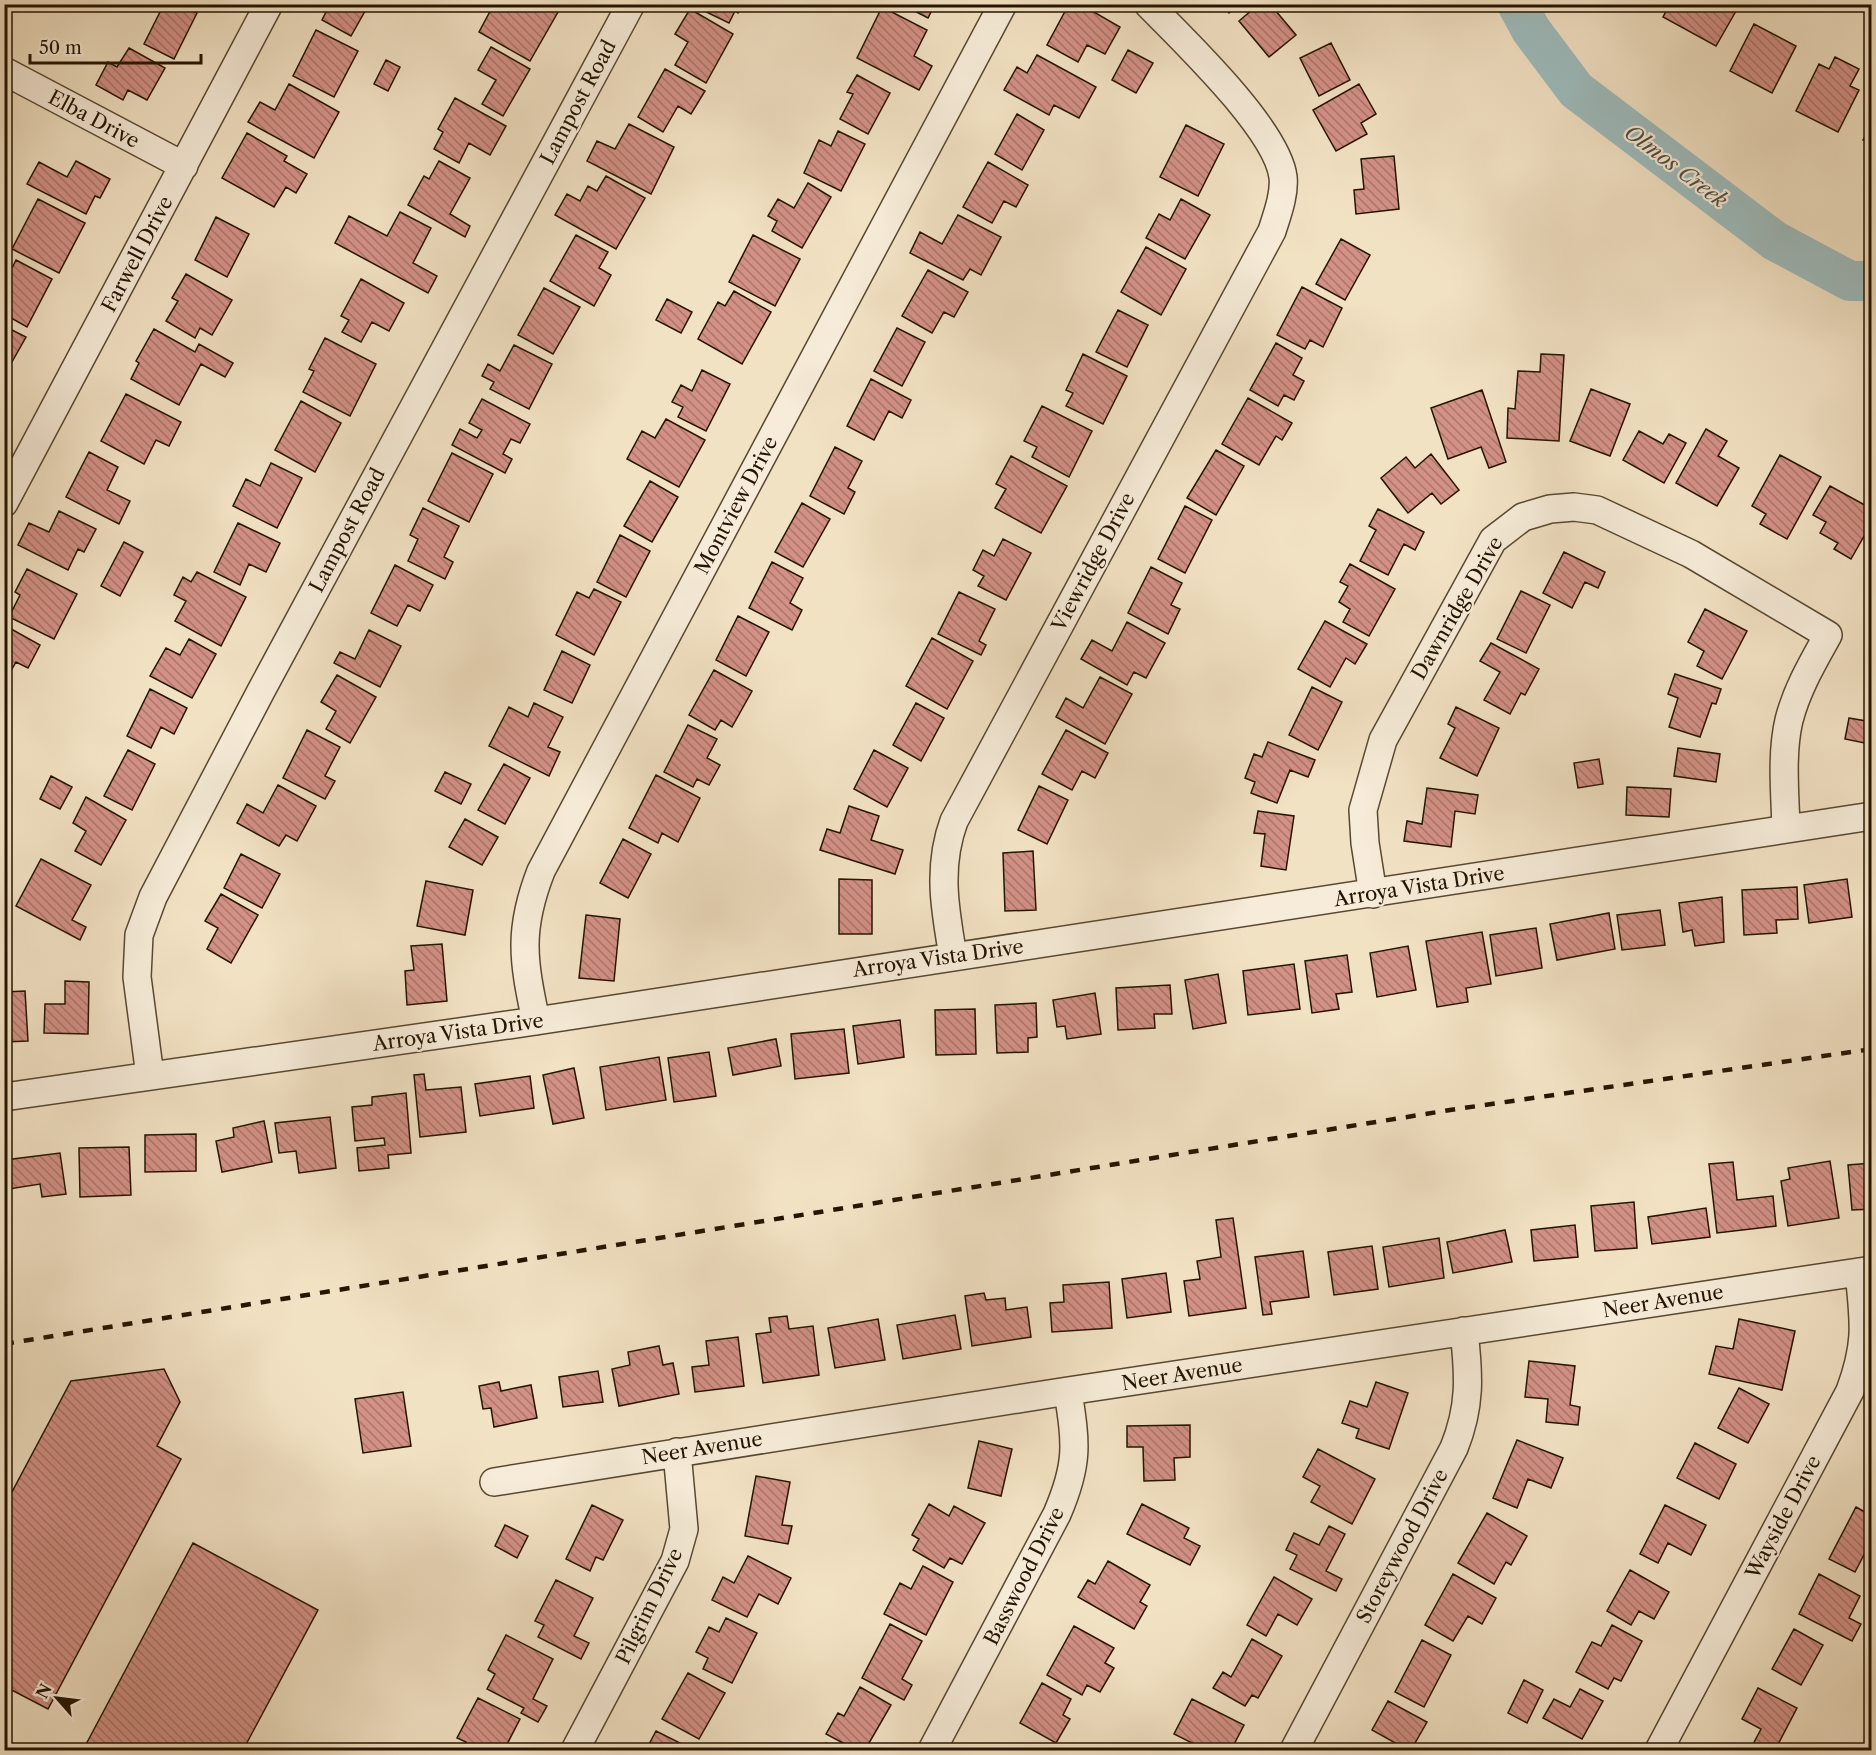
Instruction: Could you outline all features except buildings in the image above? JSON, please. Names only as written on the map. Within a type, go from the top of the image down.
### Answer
[{"type":"street","name":"Farwell Drive","points":[[4,503],[269,4]]},
{"type":"street","name":"Lampost Road","points":[[150,1076],[137,977],[139,935],[153,897],[261,691],[631,4]]},
{"type":"street","name":"Montview Drive","points":[[536,1021],[525,967],[524,934],[529,902],[541,871],[1003,4]]},
{"type":"street","name":"Viewridge Drive","points":[[954,956],[945,911],[942,865],[954,821],[1272,231],[1280,206],[1283,178],[1275,150],[1258,124],[1148,4]]},
{"type":"street","name":"Elba Drive","points":[[4,72],[184,166]]},
{"type":"street","name":"Dawnridge Drive","points":[[1373,894],[1365,843],[1363,810],[1383,740],[1493,540],[1524,517],[1562,508],[1597,510],[1691,554],[1828,635],[1800,687],[1789,722],[1785,758],[1786,828]]},
{"type":"street","name":"Arroya Vista Drive","points":[[4,1097],[536,1021],[1872,816]]},
{"type":"street","name":"Neer Avenue","points":[[494,1482],[1068,1391],[1865,1271]]},
{"type":"street","name":"Wayside Drive","points":[[1659,1750],[1850,1391],[1862,1360],[1865,1337],[1865,1271]]},
{"type":"street","name":"Storeywood Drive","points":[[1294,1750],[1458,1440],[1464,1423],[1469,1383],[1464,1331]]},
{"type":"street","name":"Basswood Drive","points":[[932,1750],[1057,1514],[1071,1482],[1076,1446],[1068,1391]]},
{"type":"street","name":"Pilgrim Drive","points":[[575,1750],[675,1560],[684,1529],[677,1452]]},
{"type":"waterway","name":"Olmos Creek","points":[[1517,4],[1531,30],[1576,90],[1775,241],[1850,281],[1872,281]]},
{"type":"railway","points":[[4,1344],[1450,1110],[1872,1049]]}]
